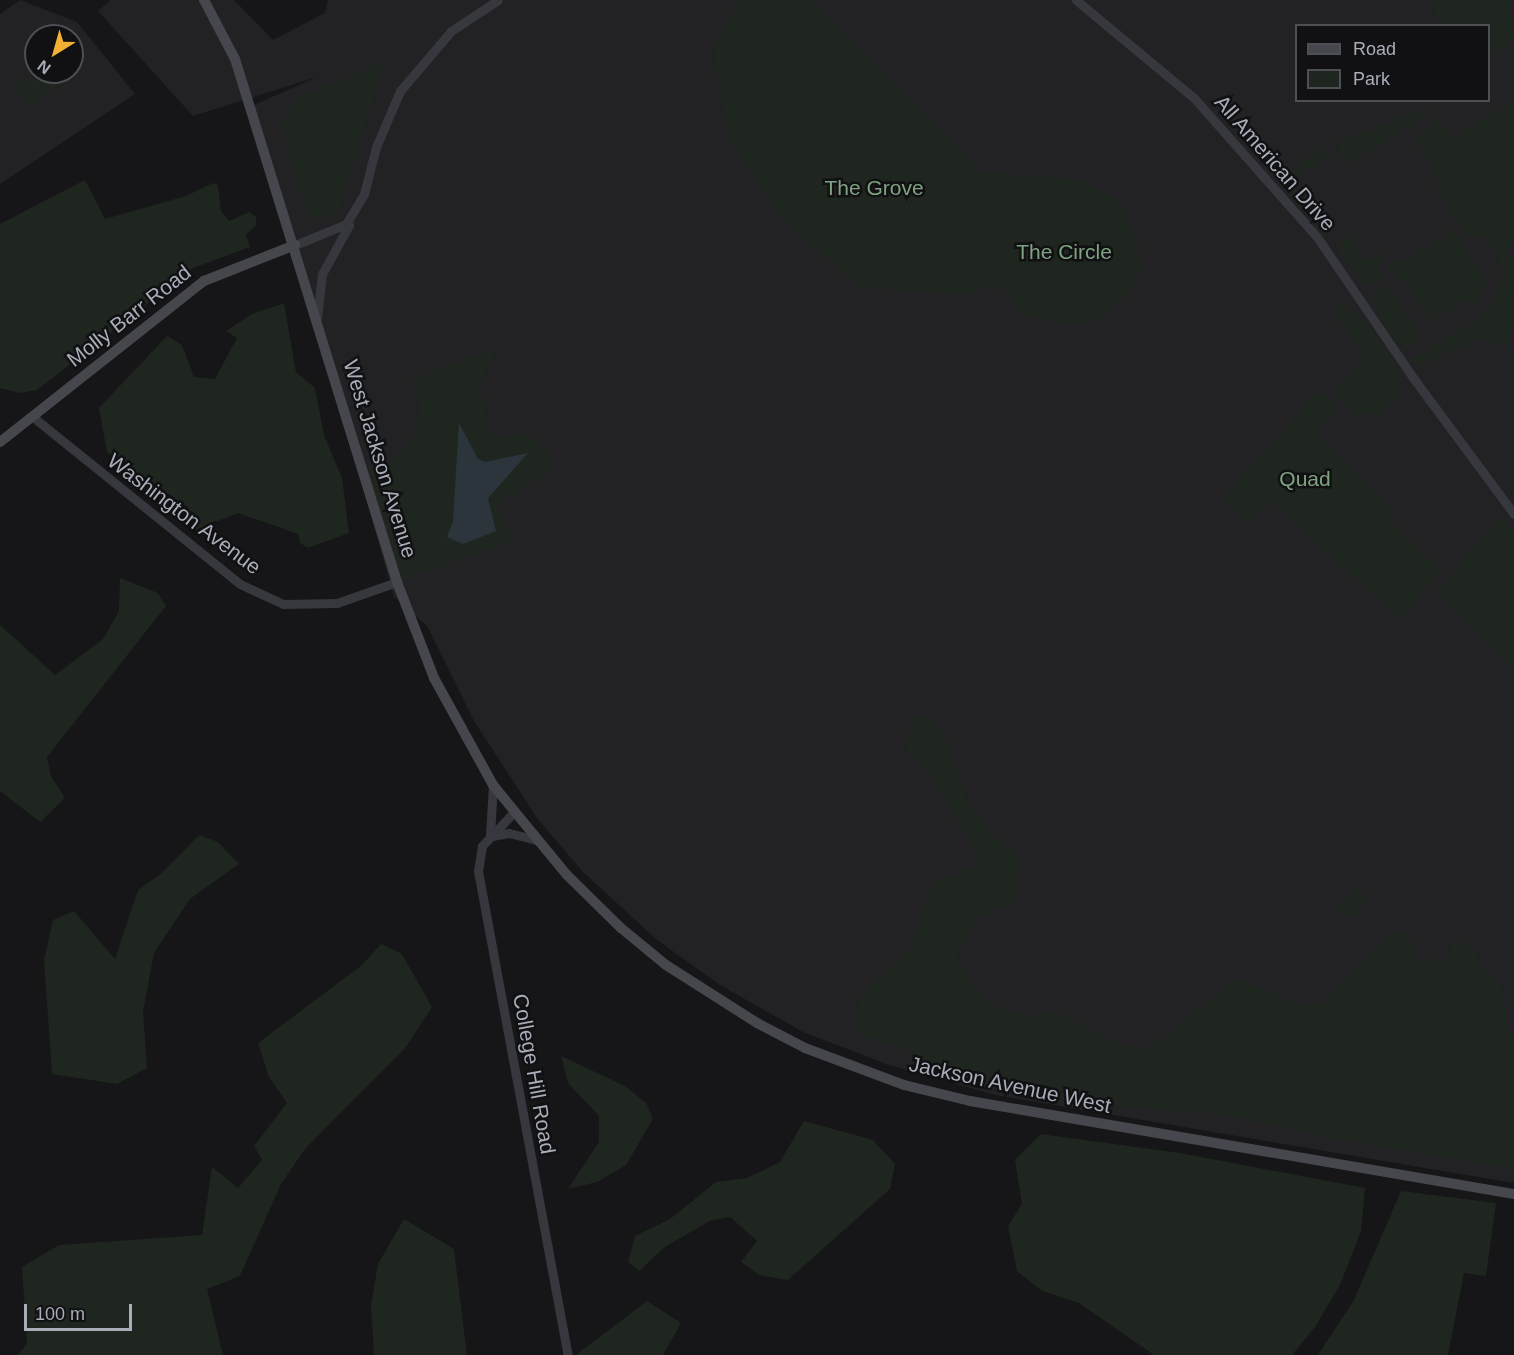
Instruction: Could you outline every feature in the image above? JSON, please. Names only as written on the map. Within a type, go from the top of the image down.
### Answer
[{"type":"main road","name":"West Jackson Avenue","points":[[204,0],[224,34],[248,99],[296,245],[397,582],[434,678],[493,785],[514,812]]},
{"type":"main road","name":"Molly Barr Road","points":[[0,442],[204,281],[296,245]]},
{"type":"main road","name":"Jackson Avenue West","points":[[514,812],[591,900],[666,965],[757,1023],[847,1065],[970,1101],[1514,1194]]},
{"type":"street","points":[[317,318],[322,274],[357,208],[388,115],[400,92],[430,53],[478,11],[498,0]]},
{"type":"street","name":"All American Drive","points":[[1076,0],[1179,84],[1238,146],[1317,237],[1414,380],[1514,514]]},
{"type":"street","points":[[296,245],[338,231],[357,208]]},
{"type":"street","name":"Washington Avenue","points":[[33,417],[240,584],[283,604],[337,603],[397,582]]},
{"type":"street","points":[[493,785],[495,817],[490,837],[509,833],[537,840]]},
{"type":"street","name":"College Hill Road","points":[[514,812],[490,837],[477,857],[478,872],[568,1355]]},
{"type":"shaded area","points":[[20,0],[79,24],[24,24],[24,84],[84,84],[84,31],[135,94],[0,184],[0,14]]},
{"type":"shaded area","points":[[111,0],[234,0],[273,40],[325,13],[328,0],[1514,0],[1514,1183],[995,1095],[889,1065],[803,1032],[720,985],[656,939],[582,871],[537,818],[474,721],[427,626],[394,597],[254,105],[317,77],[193,116],[98,11]]},
{"type":"shaded area","points":[[459,423],[478,459],[485,462],[528,453],[488,498],[496,531],[463,544],[447,537],[453,521]]},
{"type":"green space","name":"The Grove","points":[[740,0],[808,0],[981,173],[1074,179],[1118,199],[1138,242],[1139,270],[1130,292],[1101,318],[1067,324],[1028,317],[997,284],[963,295],[858,287],[779,215],[729,140],[716,70],[716,44]]},
{"type":"green space","points":[[1430,0],[1514,0],[1509,4],[1514,40],[1490,57],[1490,24],[1441,24]]},
{"type":"green space","points":[[384,62],[339,211],[323,219],[309,217],[285,145],[284,120],[295,100]]},
{"type":"green space","points":[[24,80],[24,84],[61,84],[28,107],[14,86]]},
{"type":"green space","points":[[1514,101],[1514,238],[1506,255],[1514,259],[1510,346],[1478,339],[1415,368],[1410,354],[1414,358],[1486,314],[1499,291],[1502,274],[1498,252],[1480,236],[1465,235],[1434,183],[1440,179],[1416,140],[1409,139],[1438,122],[1454,137]]},
{"type":"green space","points":[[1428,107],[1428,115],[1346,165],[1336,143]]},
{"type":"green space","points":[[1328,146],[1333,163],[1328,157],[1292,179],[1289,174],[1304,160]]},
{"type":"green space","points":[[1286,177],[1304,198],[1311,195],[1335,231],[1325,237],[1287,193],[1283,185]]},
{"type":"green space","points":[[85,180],[105,219],[186,196],[213,183],[218,185],[221,211],[229,221],[249,212],[256,217],[256,225],[246,235],[250,247],[193,268],[37,390],[20,393],[0,388],[0,224]]},
{"type":"green space","points":[[1450,227],[1488,282],[1475,303],[1468,299],[1430,321],[1405,282],[1386,270],[1395,259],[1399,264],[1449,234],[1446,230]]},
{"type":"green space","points":[[1349,234],[1367,261],[1389,250],[1378,268],[1383,279],[1369,287],[1339,254],[1338,247]]},
{"type":"green space","points":[[1386,284],[1421,338],[1406,347],[1396,343],[1369,298]]},
{"type":"green space","points":[[1337,301],[1367,323],[1401,373],[1398,395],[1377,414],[1357,414],[1331,393],[1362,361],[1358,342],[1334,317]]},
{"type":"green space","points":[[284,303],[296,372],[315,388],[324,435],[342,478],[349,533],[308,548],[300,543],[298,534],[238,513],[195,530],[188,507],[107,452],[99,408],[167,336],[182,345],[194,377],[215,379],[237,338],[226,331],[252,314]]},
{"type":"green space","points":[[491,350],[495,360],[486,366],[480,390],[489,431],[497,438],[511,433],[529,436],[546,450],[554,467],[496,505],[514,540],[397,582],[362,471],[391,461],[412,443],[420,407],[412,379]]},
{"type":"green space","name":"Quad","points":[[1319,390],[1337,409],[1314,433],[1393,509],[1392,523],[1442,571],[1398,618],[1271,500],[1249,523],[1223,498]]},
{"type":"green space","points":[[1501,516],[1514,532],[1514,668],[1437,592]]},
{"type":"green space","points":[[120,578],[158,593],[166,606],[47,757],[51,776],[65,798],[40,822],[0,791],[0,625],[55,675],[103,639],[119,611]]},
{"type":"green space","points":[[911,715],[928,718],[943,733],[966,798],[992,835],[1019,856],[1017,901],[975,918],[968,938],[954,951],[975,990],[990,1004],[1033,1018],[1055,1011],[1116,1044],[1146,1050],[1239,979],[1293,1003],[1319,1005],[1385,939],[1408,931],[1413,959],[1446,959],[1455,940],[1473,947],[1481,968],[1501,986],[1508,1034],[1514,1036],[1514,1169],[1310,1134],[1227,1115],[1100,1105],[980,1087],[907,1050],[865,1036],[854,1022],[861,994],[911,948],[932,884],[979,864],[973,845],[924,766],[907,752]]},
{"type":"green space","points":[[199,835],[218,842],[239,864],[190,899],[154,953],[143,1012],[147,1068],[117,1084],[52,1074],[44,960],[53,920],[74,911],[115,959],[138,890],[162,873]]},
{"type":"green space","points":[[1359,889],[1369,898],[1349,919],[1337,907]]},
{"type":"green space","points":[[381,944],[402,954],[432,1007],[406,1047],[305,1149],[281,1184],[240,1276],[207,1289],[223,1355],[18,1355],[27,1343],[22,1267],[59,1245],[202,1235],[212,1167],[238,1188],[262,1160],[254,1146],[287,1103],[269,1077],[258,1043],[362,965]]},
{"type":"green space","points":[[561,1056],[625,1086],[646,1103],[653,1119],[626,1165],[597,1182],[568,1189],[599,1142],[599,1116],[568,1083]]},
{"type":"green space","points":[[804,1121],[873,1140],[895,1164],[890,1189],[788,1280],[759,1275],[741,1262],[757,1241],[730,1217],[710,1221],[666,1246],[639,1271],[628,1262],[635,1236],[670,1219],[716,1182],[747,1178],[780,1162]]},
{"type":"green space","points":[[1041,1134],[1180,1153],[1365,1188],[1361,1231],[1340,1285],[1315,1327],[1292,1355],[1154,1355],[1079,1303],[1042,1291],[1017,1271],[1008,1226],[1022,1204],[1015,1160]]},
{"type":"green space","points":[[1401,1191],[1496,1203],[1486,1276],[1464,1273],[1448,1355],[1318,1355],[1354,1300]]},
{"type":"green space","points":[[404,1219],[454,1249],[467,1355],[374,1355],[371,1305],[378,1264]]},
{"type":"green space","points":[[647,1301],[681,1323],[663,1355],[576,1355]]},
{"type":"park label","name":"The Circle","points":[[1064,252]]}]
